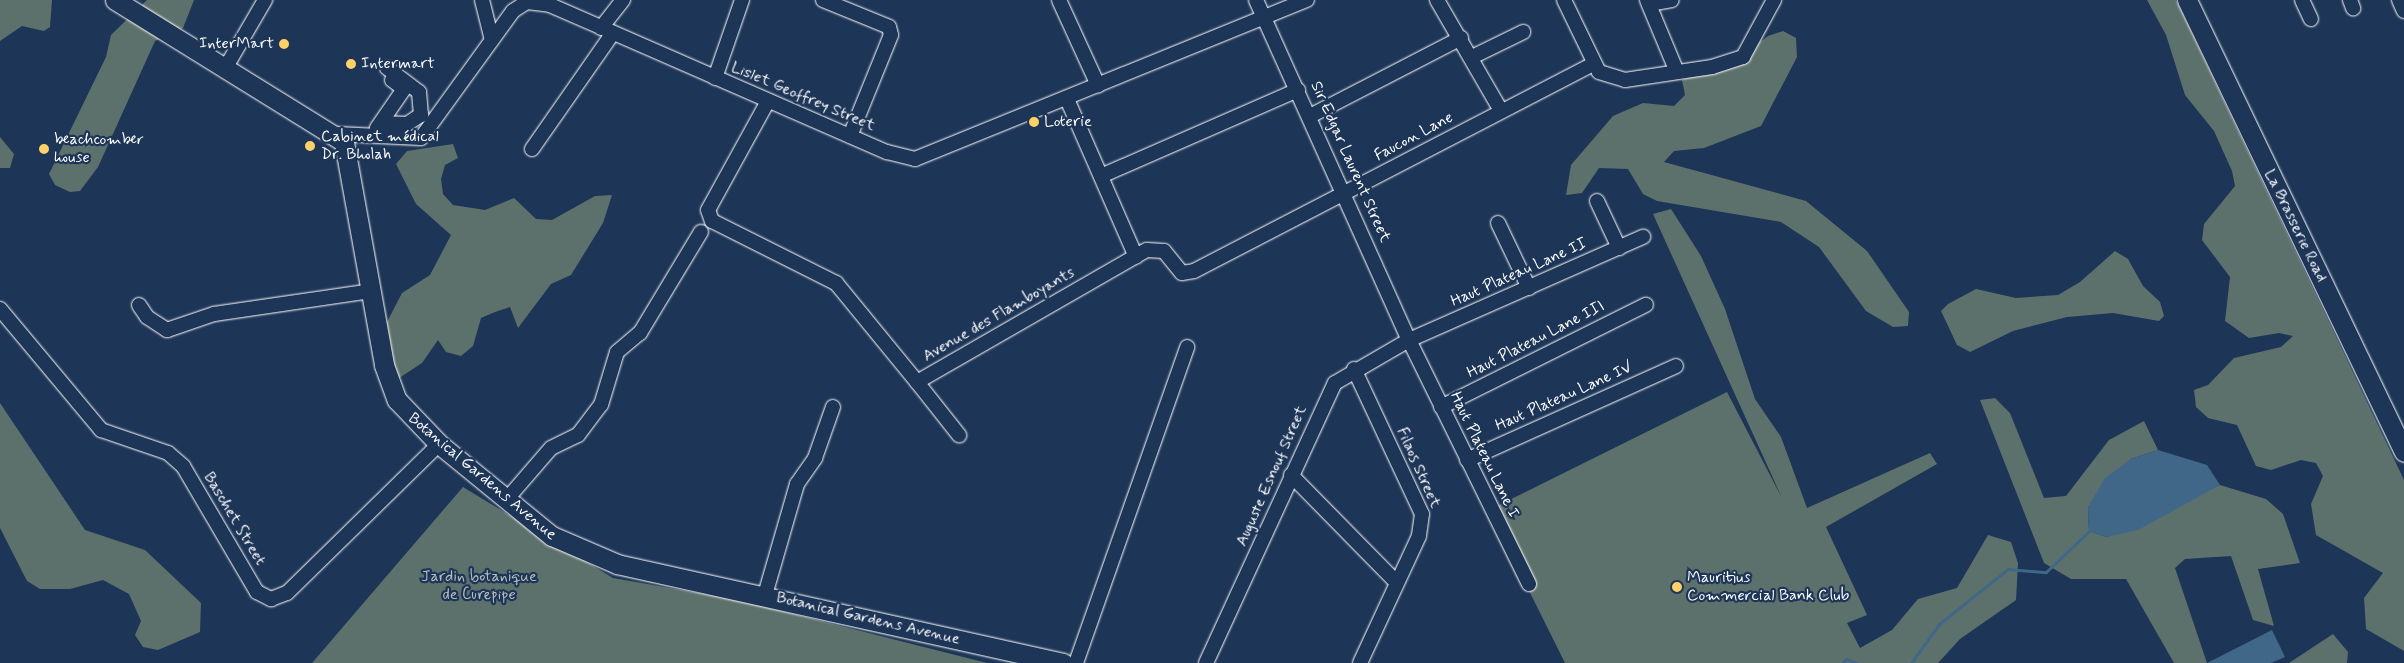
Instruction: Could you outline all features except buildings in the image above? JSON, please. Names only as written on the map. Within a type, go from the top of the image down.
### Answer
[{"type":"street","points":[[115,0],[337,134]]},
{"type":"street","points":[[226,67],[265,0]]},
{"type":"street","points":[[482,0],[492,40]]},
{"type":"street","points":[[532,149],[607,30],[623,0]]},
{"type":"street","points":[[715,78],[742,0]]},
{"type":"street","points":[[823,0],[889,27],[891,36],[850,136]]},
{"type":"street","points":[[1059,0],[1098,85]]},
{"type":"street","name":"Sir Edgar Laurent Street","points":[[1256,0],[1310,116],[1409,340]]},
{"type":"street","name":"Lislet Geoffrey Street","points":[[337,134],[421,138],[513,11],[527,2],[550,5],[850,136],[915,159],[1265,19],[1307,0]]},
{"type":"street","points":[[1438,0],[1501,111],[1594,64]]},
{"type":"street","points":[[1564,0],[1594,64],[1612,79],[1677,72],[1743,58],[1774,0]]},
{"type":"street","points":[[1672,0],[1648,2],[1677,72]]},
{"type":"street","name":"La Brasserie Road","points":[[2187,0],[2404,452]]},
{"type":"street","points":[[2302,0],[2311,19]]},
{"type":"street","points":[[2399,0],[2404,11]]},
{"type":"street","points":[[1472,57],[1523,32]]},
{"type":"street","points":[[1310,116],[1460,38]]},
{"type":"street","points":[[370,137],[404,89],[385,71],[419,92],[421,108],[416,121],[381,123]]},
{"type":"street","points":[[1101,176],[1298,90]]},
{"type":"street","points":[[1067,99],[1136,256]]},
{"type":"street","name":"Avenue des Flamboyants","points":[[768,101],[708,210],[712,220],[836,283],[917,382],[1147,250],[1164,251],[1182,272],[1194,271],[1344,193]]},
{"type":"street","name":"Faucon Lane","points":[[1344,193],[1501,111]]},
{"type":"street","name":"Botanical Gardens Avenue","points":[[337,134],[348,157],[388,383],[408,415],[439,444],[552,536],[586,554],[1062,663]]},
{"type":"street","points":[[1597,202],[1619,248]]},
{"type":"street","points":[[1498,223],[1529,288]]},
{"type":"street","points":[[507,499],[550,448],[578,435],[601,405],[617,352],[640,333],[701,232]]},
{"type":"street","name":"Haut Plateau Lane II","points":[[1409,340],[1642,238]]},
{"type":"street","points":[[139,305],[147,317],[167,330],[214,314],[372,291]]},
{"type":"street","name":"Haut Plateau Lane III","points":[[1441,407],[1646,305]]},
{"type":"street","name":"Baschet Street","points":[[0,309],[101,430],[168,453],[183,466],[257,592],[271,599],[288,593],[439,444]]},
{"type":"street","name":"Auguste Esnouf Street","points":[[1206,663],[1335,383],[1354,369],[1409,340]]},
{"type":"street","name":"Haut Plateau Lane I","points":[[1409,340],[1529,584]]},
{"type":"street","points":[[1076,663],[1187,347]]},
{"type":"street","name":"Haut Plateau Lane IV","points":[[1467,460],[1676,366]]},
{"type":"street","name":"Filaos Street","points":[[1354,369],[1422,514],[1418,536],[1360,663]]},
{"type":"street","points":[[917,382],[959,435]]},
{"type":"street","points":[[765,595],[797,484],[815,458],[833,407]]},
{"type":"street","points":[[1292,475],[1396,582]]},
{"type":"green space","points":[[0,0],[52,0],[50,27],[44,31],[22,26],[0,41]]},
{"type":"green space","points":[[147,0],[194,0],[183,28],[155,41],[98,167],[80,191],[70,192],[55,185],[49,174],[106,57],[111,35]]},
{"type":"green space","points":[[2147,0],[2176,0],[2404,480],[2404,651],[2366,629],[2364,598],[2383,573],[2316,535],[2311,504],[2323,476],[2316,463],[2301,460],[2271,470],[2256,466],[2237,425],[2208,418],[2196,407],[2194,390],[2208,385],[2234,358],[2281,347],[2293,336],[2279,333],[2249,338],[2225,321],[2230,277],[2202,240],[2204,224],[2235,186],[2232,171],[2214,131],[2185,95],[2166,35]]},
{"type":"green space","points":[[1783,31],[1796,38],[1797,57],[1761,126],[1704,148],[1674,151],[1664,162],[1806,201],[1867,251],[1909,312],[1908,326],[1893,327],[1866,311],[1819,247],[1781,222],[1657,201],[1643,194],[1628,169],[1599,168],[1582,193],[1566,195],[1571,165],[1613,116],[1643,103],[1674,106],[1685,95],[1682,80],[1741,56],[1768,36]]},
{"type":"green space","points":[[0,137],[14,154],[10,168],[0,168]]},
{"type":"green space","points":[[453,144],[458,158],[445,165],[441,179],[443,194],[453,205],[485,210],[514,198],[536,219],[552,220],[595,196],[612,195],[603,223],[571,275],[551,284],[518,328],[510,307],[495,312],[481,318],[473,346],[461,356],[446,352],[438,340],[422,363],[396,380],[384,351],[387,322],[402,293],[430,275],[451,235],[416,204],[396,164],[407,151]]},
{"type":"green space","name":"Mauritius Commercial Bank Club","points":[[1671,209],[1701,256],[1725,309],[1755,399],[1781,437],[1807,508],[1930,453],[1937,464],[1826,527],[1867,615],[1847,623],[1860,648],[1892,630],[1918,599],[1957,588],[1988,535],[2011,542],[2018,563],[2016,600],[1960,639],[1938,663],[1565,663],[1489,510],[1727,392],[1782,498],[1653,214]]},
{"type":"green space","points":[[2115,251],[2128,259],[2143,286],[2160,302],[2164,316],[2159,321],[2113,313],[2067,317],[2013,331],[1970,352],[1957,345],[1941,311],[1948,304],[1976,289],[2016,298],[2058,295],[2080,282]]},
{"type":"green space","points":[[1995,398],[2010,413],[2044,498],[2066,496],[2109,440],[2144,421],[2158,450],[2131,459],[2088,507],[2089,531],[2107,537],[2220,485],[2266,499],[2283,514],[2300,563],[2258,569],[2274,626],[2253,620],[2231,556],[2185,559],[2175,568],[2207,663],[2174,663],[2126,579],[2071,579],[2044,563],[1980,400]]},
{"type":"green space","points":[[0,403],[85,530],[145,550],[201,603],[200,632],[158,650],[143,647],[135,635],[141,621],[129,594],[103,580],[70,589],[40,589],[27,581],[0,528]]},
{"type":"green space","name":"Jardin botanique de Curepipe","points":[[463,487],[613,578],[738,600],[987,663],[312,663]]},
{"type":"green space","points":[[2333,634],[2348,652],[2347,663],[2289,663]]},
{"type":"water","points":[[2158,450],[2207,465],[2220,485],[2138,530],[2107,537],[2089,531],[2088,507],[2105,478],[2131,459]]},
{"type":"water","points":[[2272,630],[2285,657],[2271,663],[2207,663]]},
{"type":"waterway","points":[[1911,663],[1939,624],[2008,569],[2046,572],[2089,531]]},
{"type":"waterway","points":[[1842,663],[1846,659],[1857,663]]},
{"type":"place","name":"InterMart","points":[[284,44]]},
{"type":"place","name":"Intermart","points":[[351,64]]},
{"type":"place","name":"Loterie","points":[[1034,122]]},
{"type":"place","name":"Cabinet médical Dr. Bholah","points":[[310,146]]},
{"type":"place","name":"beachcomber house","points":[[44,149]]},
{"type":"place","name":"Mauritius Commercial Bank Club","points":[[1677,587]]}]
